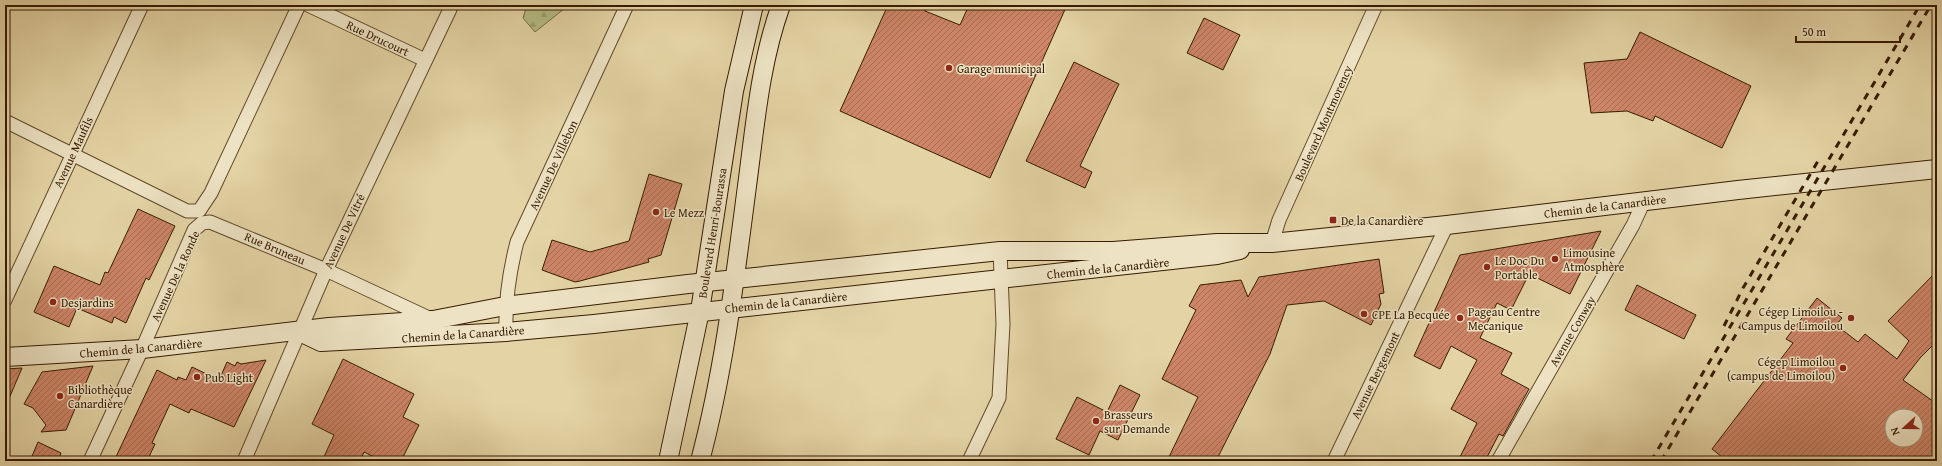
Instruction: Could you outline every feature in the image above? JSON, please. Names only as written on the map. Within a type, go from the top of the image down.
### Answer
[{"type":"main road","name":"Boulevard Henri-Bourassa","points":[[668,461],[700,311],[734,91],[754,5]]},
{"type":"main road","points":[[700,461],[718,379],[735,279],[762,76],[780,5]]},
{"type":"main road","name":"Chemin de la Canardière","points":[[300,332],[321,342],[506,332],[1002,280],[1217,255],[1272,243],[1447,225],[1644,201],[1937,169]]},
{"type":"main road","name":"Chemin de la Canardière","points":[[5,357],[142,350],[300,332],[329,327],[433,320],[505,306],[704,282],[1000,251],[1113,251],[1217,242],[1272,243]]},
{"type":"street","name":"Avenue Maufils","points":[[5,300],[142,5]]},
{"type":"street","points":[[5,121],[187,211],[199,210],[211,193],[299,5]]},
{"type":"street","name":"Rue Drucourt","points":[[308,5],[425,60]]},
{"type":"street","name":"Avenue De Vitré","points":[[244,461],[326,270],[452,5]]},
{"type":"street","name":"Avenue De Villebon","points":[[506,332],[505,306],[509,275],[517,242],[627,5]]},
{"type":"street","name":"Boulevard Montmorency","points":[[1272,243],[1279,220],[1376,5]]},
{"type":"street","name":"Avenue Conway","points":[[1498,461],[1633,225],[1644,201]]},
{"type":"street","name":"Rue Bruneau","points":[[202,223],[210,222],[326,270],[433,320]]},
{"type":"street","name":"Avenue De la Ronde","points":[[90,461],[142,350],[194,230],[202,223]]},
{"type":"street","name":"Avenue Bergemont","points":[[1334,461],[1447,225]]},
{"type":"street","points":[[969,461],[999,398],[1003,324],[1000,251]]},
{"type":"green space","points":[[527,5],[569,5],[535,32],[523,18]]},
{"type":"building","name":"Garage municipal","points":[[888,5],[927,5],[925,11],[960,25],[969,5],[1067,5],[990,178],[840,111]]},
{"type":"building","points":[[1204,18],[1240,35],[1223,70],[1187,53]]},
{"type":"building","points":[[1640,32],[1751,86],[1722,148],[1655,116],[1653,121],[1627,111],[1591,113],[1584,63],[1627,59]]},
{"type":"building","points":[[1074,62],[1119,84],[1080,166],[1092,172],[1085,188],[1026,161]]},
{"type":"building","name":"Le Mezz","points":[[649,174],[682,184],[661,255],[648,259],[649,262],[575,282],[542,270],[552,240],[590,252],[629,241]]},
{"type":"building","points":[[138,209],[175,226],[149,280],[146,278],[126,323],[114,317],[112,323],[77,308],[69,327],[34,312],[54,266],[100,285],[105,272],[108,273]]},
{"type":"building","points":[[1601,231],[1570,294],[1529,274],[1511,310],[1497,303],[1480,338],[1512,353],[1501,374],[1529,389],[1503,436],[1499,434],[1485,461],[1458,461],[1477,423],[1451,409],[1477,360],[1451,346],[1440,369],[1414,356],[1460,255]]},
{"type":"building","points":[[1379,259],[1384,293],[1379,294],[1381,304],[1371,325],[1324,301],[1287,305],[1270,354],[1216,461],[1167,461],[1198,397],[1162,379],[1196,310],[1189,306],[1200,285],[1241,280],[1248,297],[1259,277]]},
{"type":"building","name":"Cégep Limoilou (campus de Limoilou)","points":[[1937,271],[1937,341],[1920,358],[1903,380],[1937,404],[1937,461],[1727,461],[1712,449],[1793,343],[1786,339],[1817,298],[1842,318],[1836,325],[1858,342],[1865,334],[1897,359],[1909,341],[1888,321]]},
{"type":"building","points":[[1637,285],[1696,315],[1684,339],[1625,310]]},
{"type":"building","points":[[343,359],[414,394],[403,417],[419,425],[401,461],[382,461],[364,452],[360,461],[322,461],[334,435],[312,424]]},
{"type":"building","points":[[266,360],[234,427],[191,409],[189,413],[170,404],[152,443],[155,444],[147,461],[114,461],[157,370],[177,380],[178,377],[186,380],[192,367],[219,380],[227,362],[235,366],[237,362],[241,364]]},
{"type":"building","points":[[93,366],[66,430],[41,432],[46,425],[33,408],[24,404],[42,372]]},
{"type":"building","points":[[22,368],[5,408],[5,369]]},
{"type":"building","name":"Brasseurs sur Demande","points":[[1120,385],[1140,395],[1118,440],[1100,431],[1089,455],[1056,439],[1077,397],[1107,412]]},
{"type":"building","points":[[38,442],[61,453],[58,461],[30,461]]},
{"type":"railway","points":[[1651,461],[1920,5]]},
{"type":"railway","points":[[1661,461],[1931,5]]},
{"type":"railway","points":[[1724,326],[1743,288],[1821,156]]},
{"type":"place","name":"Garage municipal","points":[[949,68]]},
{"type":"place","name":"Le Mezz","points":[[656,212]]},
{"type":"place","name":"De la Canardière","points":[[1333,220]]},
{"type":"place","name":"Limousine Atmosphère","points":[[1555,259]]},
{"type":"place","name":"Le Doc Du Portable","points":[[1487,267]]},
{"type":"place","name":"Desjardins","points":[[53,302]]},
{"type":"place","name":"CPE La Becquée","points":[[1364,314]]},
{"type":"place","name":"Pageau Centre Mecanique","points":[[1460,318]]},
{"type":"place","name":"Cégep Limoilou - Campus de Limoilou","points":[[1851,318]]},
{"type":"place","name":"Cégep Limoilou (campus de Limoilou)","points":[[1843,368]]},
{"type":"place","name":"Pub Light","points":[[197,377]]},
{"type":"place","name":"Bibliothèque Canardière","points":[[60,396]]},
{"type":"place","name":"Brasseurs sur Demande","points":[[1096,421]]}]
